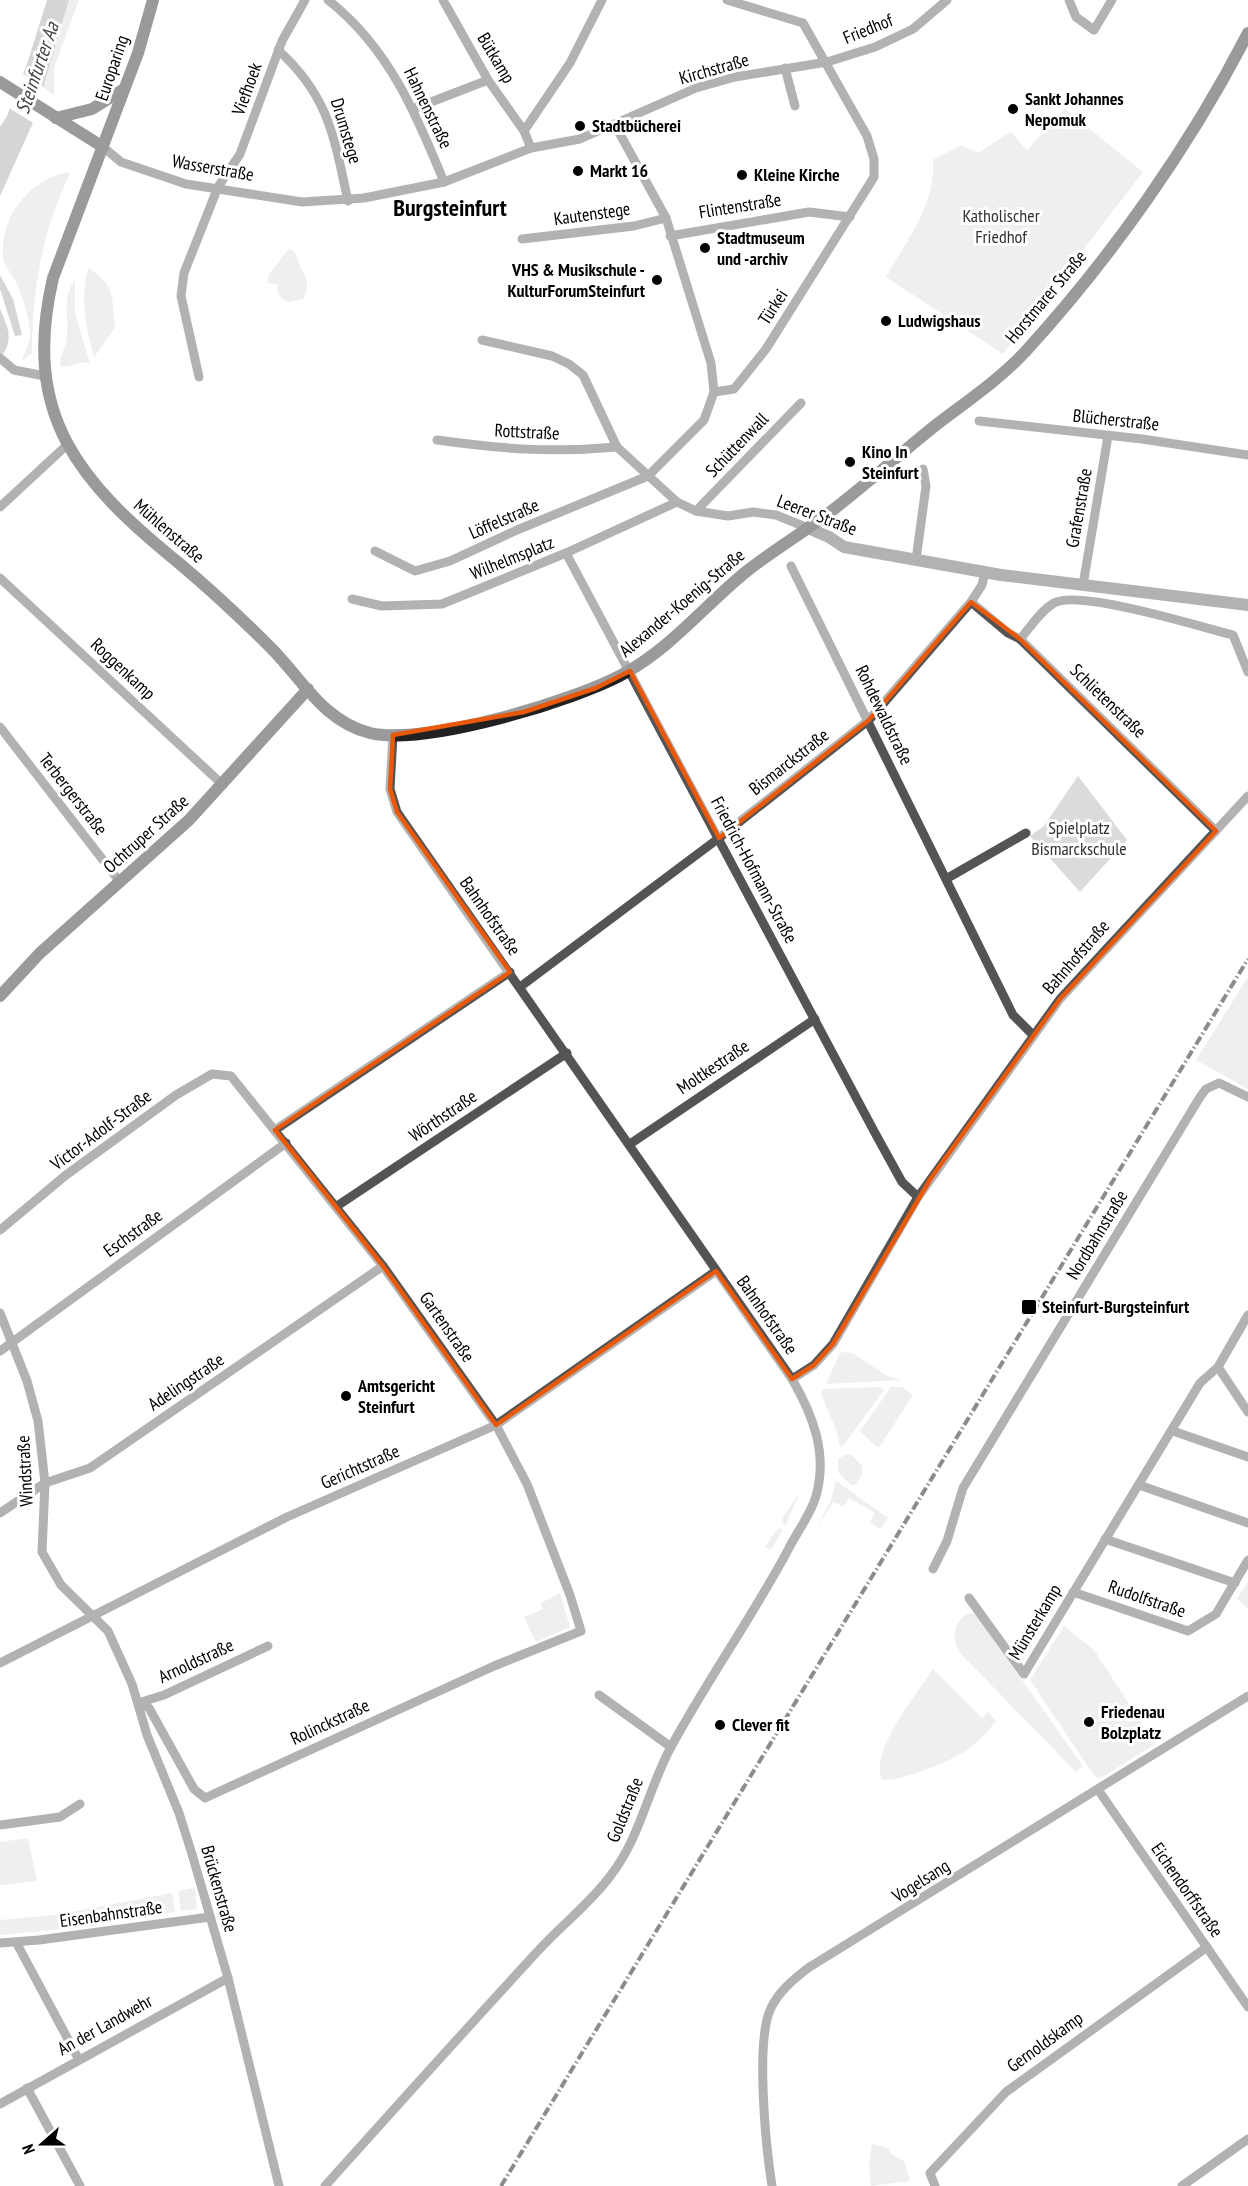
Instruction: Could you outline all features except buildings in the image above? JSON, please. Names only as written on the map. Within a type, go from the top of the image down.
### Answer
[{"type":"main road","name":"Europaring","points":[[103,147],[153,0]]},
{"type":"main road","name":"Horstmarer Straße","points":[[808,528],[1022,356],[1072,296],[1166,174],[1211,104],[1248,33]]},
{"type":"main road","name":"Wasserstraße","points":[[6,86],[103,147]]},
{"type":"main road","points":[[53,116],[92,109],[124,89]]},
{"type":"main road","name":"Mühlenstraße","points":[[103,147],[53,278],[47,306],[45,376],[50,400],[68,444],[103,497],[259,637],[308,689]]},
{"type":"main road","name":"Alexander-Koenig-Straße","points":[[308,689],[332,717],[364,732],[393,735],[425,733],[524,712],[596,688],[630,671],[669,642],[748,570],[808,528]]},
{"type":"main road","name":"Ochtruper Straße","points":[[0,996],[40,953],[189,820],[308,689]]},
{"type":"street","name":"Viefhoek","points":[[199,377],[181,296],[184,273],[218,187],[240,154],[278,50],[305,0]]},
{"type":"street","name":"Hahnenstraße","points":[[328,0],[358,27],[386,61],[414,109],[444,182]]},
{"type":"street","name":"Bütkamp","points":[[443,0],[488,80],[524,131],[531,148]]},
{"type":"street","points":[[524,131],[570,63],[602,0]]},
{"type":"street","name":"Türkei","points":[[714,392],[734,389],[766,349],[874,177],[874,159],[867,136],[803,23],[726,0]]},
{"type":"street","name":"Friedhof","points":[[827,63],[875,47],[913,29],[947,0]]},
{"type":"street","points":[[1069,0],[1076,17],[1094,30],[1112,0]]},
{"type":"street","name":"Drumstege","points":[[278,50],[301,71],[323,108],[334,137],[348,201]]},
{"type":"street","name":"Kirchstraße","points":[[531,148],[580,139],[696,88],[785,68],[827,63]]},
{"type":"street","points":[[785,68],[795,106]]},
{"type":"street","points":[[414,109],[488,80]]},
{"type":"street","points":[[615,125],[666,218],[711,363],[714,392],[704,420],[648,476]]},
{"type":"street","name":"Wasserstraße","points":[[103,147],[121,162],[150,174],[186,184],[218,187],[302,202],[348,201],[444,182],[531,148]]},
{"type":"street","name":"Flintenstraße","points":[[670,236],[809,212],[850,217]]},
{"type":"street","name":"Kautenstege","points":[[522,239],[634,226],[666,218]]},
{"type":"street","name":"Leerer Straße","points":[[482,340],[552,356],[569,364],[583,375],[617,447],[677,502],[696,511],[728,516],[753,512],[776,515],[829,537],[844,547],[985,572],[1248,605]]},
{"type":"street","points":[[0,358],[14,370],[45,376]]},
{"type":"street","name":"Schüttenwall","points":[[696,511],[801,403]]},
{"type":"street","name":"Blücherstraße","points":[[979,421],[1248,455]]},
{"type":"street","name":"Grafenstraße","points":[[1083,585],[1108,436]]},
{"type":"street","name":"Rottstraße","points":[[437,440],[518,450],[560,452],[617,447]]},
{"type":"street","points":[[0,507],[68,444]]},
{"type":"street","points":[[916,560],[926,486],[923,469]]},
{"type":"street","name":"Löffelstraße","points":[[375,551],[415,571],[450,561],[517,530],[648,476]]},
{"type":"street","name":"Wilhelmsplatz","points":[[352,599],[382,606],[442,604],[567,553],[677,502]]},
{"type":"street","name":"Friedrich-Hofmann-Straße","points":[[567,553],[902,1182],[918,1197]]},
{"type":"street","name":"Rohdewaldstraße","points":[[791,566],[1013,1015],[1033,1035]]},
{"type":"street","name":"Bismarckstraße","points":[[520,987],[719,838],[869,720],[971,602],[982,585],[985,572]]},
{"type":"street","name":"Roggenkamp","points":[[0,578],[223,785]]},
{"type":"street","points":[[1020,639],[1055,602],[1069,598],[1096,601],[1233,635],[1248,672]]},
{"type":"street","name":"Schlietenstraße","points":[[971,602],[1008,633],[1020,639],[1216,831]]},
{"type":"street","name":"Terbergerstraße","points":[[0,727],[120,882]]},
{"type":"street","name":"Bahnhofstraße","points":[[393,735],[390,789],[397,812],[792,1379],[814,1365],[833,1344],[918,1197],[1033,1035],[1076,979],[1248,796]]},
{"type":"street","points":[[946,879],[1026,833]]},
{"type":"street","points":[[275,1130],[510,972]]},
{"type":"street","name":"Moltkestraße","points":[[630,1144],[815,1019]]},
{"type":"street","name":"Wörthstraße","points":[[337,1206],[567,1053]]},
{"type":"street","name":"Victor-Adolf-Straße","points":[[0,1230],[66,1175],[176,1095],[212,1074],[231,1076]]},
{"type":"street","name":"Gartenstraße","points":[[231,1076],[383,1266],[496,1425],[527,1484],[570,1595],[581,1631]]},
{"type":"street","name":"Nordbahnstraße","points":[[933,1569],[947,1541],[963,1488],[1200,1097],[1206,1089],[1219,1083],[1248,1097]]},
{"type":"street","name":"Eschstraße","points":[[0,1351],[286,1143]]},
{"type":"street","name":"Adelingstraße","points":[[0,1513],[45,1484],[90,1468],[383,1266]]},
{"type":"street","name":"Gerichtstraße","points":[[0,1663],[287,1517],[496,1425],[716,1271]]},
{"type":"street","name":"Windstraße","points":[[0,1313],[12,1341],[38,1421],[45,1484],[42,1552],[61,1585],[92,1615]]},
{"type":"street","name":"Münsterkamp","points":[[969,1598],[1024,1674],[1200,1383],[1218,1367],[1248,1315]]},
{"type":"street","points":[[1218,1367],[1248,1412]]},
{"type":"street","name":"Goldstraße","points":[[325,2186],[556,1930],[611,1876],[635,1836],[666,1744],[761,1599],[816,1498],[820,1453],[816,1430],[808,1406],[792,1379]]},
{"type":"street","points":[[1173,1431],[1248,1457]]},
{"type":"street","points":[[1139,1485],[1248,1523]]},
{"type":"street","points":[[1105,1539],[1235,1583]]},
{"type":"street","name":"Rudolfstraße","points":[[1073,1592],[1188,1631],[1216,1614],[1248,1560]]},
{"type":"street","name":"Brückenstraße","points":[[92,1615],[108,1631],[132,1684],[147,1735],[179,1813],[228,1978],[279,2186]]},
{"type":"street","name":"Rolinckstraße","points":[[138,1703],[149,1708],[194,1789],[205,1798],[484,1671],[581,1631]]},
{"type":"street","name":"Arnoldstraße","points":[[138,1703],[164,1695],[268,1646]]},
{"type":"street","points":[[599,1695],[666,1744]]},
{"type":"street","name":"Vogelsang","points":[[772,2186],[764,2109],[766,2028],[770,2008],[780,1994],[808,1968],[1247,1698]]},
{"type":"street","name":"Eichendorffstraße","points":[[1099,1791],[1248,2007]]},
{"type":"street","points":[[0,1825],[60,1817],[80,1804]]},
{"type":"street","name":"Eisenbahnstraße","points":[[0,1943],[210,1917]]},
{"type":"street","points":[[16,1942],[78,2058]]},
{"type":"street","name":"Gernoldskamp","points":[[935,2186],[930,2173],[1006,2092],[1207,1947]]},
{"type":"street","name":"An der Landwehr","points":[[0,2104],[78,2058],[228,1978]]},
{"type":"street","points":[[27,2088],[80,2186]]},
{"type":"street","points":[[1182,2186],[1248,2139]]},
{"type":"highlighted area","points":[[971,602],[1020,639],[1216,831],[1060,999],[931,1178],[833,1344],[814,1365],[792,1379],[716,1271],[496,1425],[383,1266],[275,1130],[510,972],[397,812],[390,789],[393,735],[524,712],[596,688],[630,671],[719,838],[869,720]]},
{"type":"green space","points":[[69,0],[79,0],[54,68],[54,95],[43,87]]},
{"type":"green space","name":"Katholischer Friedhof","points":[[1065,109],[1143,172],[1003,354],[886,277],[925,207],[933,176],[933,160],[961,145],[978,153],[1011,132],[1027,150]]},
{"type":"green space","points":[[68,172],[70,174],[52,217],[40,261],[32,330],[32,353],[22,361],[30,335],[27,312],[16,282],[5,264],[3,242],[12,214],[30,191],[54,176]]},
{"type":"green space","points":[[289,249],[296,254],[307,289],[303,299],[289,302],[282,299],[277,291],[277,284],[267,283],[269,274]]},
{"type":"green space","points":[[88,268],[108,286],[111,293],[115,328],[94,357],[85,312],[84,291]]},
{"type":"green space","points":[[75,280],[75,313],[90,364],[82,362],[61,366],[67,334],[68,295]]},
{"type":"green space","name":"Spielplatz Bismarckschule","points":[[1078,776],[1127,840],[1080,892],[1030,836],[1044,826]]},
{"type":"green space","points":[[1248,977],[1248,1089],[1196,1060]]},
{"type":"green space","points":[[840,1353],[852,1353],[889,1377],[902,1380],[826,1384]]},
{"type":"green space","points":[[881,1387],[884,1390],[840,1447],[837,1432],[821,1394],[823,1389]]},
{"type":"green space","points":[[891,1387],[902,1387],[913,1395],[880,1446],[877,1447],[860,1431]]},
{"type":"green space","points":[[846,1454],[852,1455],[862,1466],[862,1474],[856,1485],[851,1485],[838,1472],[838,1459]]},
{"type":"green space","points":[[836,1481],[888,1518],[880,1529],[870,1522],[875,1513],[849,1498],[843,1507],[834,1502],[817,1526],[831,1500]]},
{"type":"green space","points":[[800,1492],[785,1526],[781,1520]]},
{"type":"green space","points":[[780,1528],[783,1530],[771,1550],[765,1547],[776,1531]]},
{"type":"green space","points":[[1248,1581],[1248,1609],[1237,1599]]},
{"type":"green space","points":[[560,1593],[570,1627],[536,1642],[524,1617],[543,1609],[541,1603]]},
{"type":"green space","points":[[968,1613],[974,1614],[979,1619],[1083,1766],[1076,1772],[960,1653],[955,1642],[955,1632],[959,1622]]},
{"type":"green space","points":[[1064,1626],[1094,1650],[1155,1744],[1101,1778],[1095,1777],[1030,1680]]},
{"type":"green space","points":[[933,1669],[982,1718],[988,1712],[996,1721],[974,1745],[962,1753],[914,1774],[882,1780],[880,1768],[882,1754],[888,1739],[906,1707]]},
{"type":"green space","points":[[28,1838],[37,1881],[0,1885],[0,1842]]},
{"type":"green space","points":[[195,1888],[197,1909],[181,1911],[178,1891]]},
{"type":"green space","points":[[172,1893],[175,1912],[82,1927],[0,1935],[0,1920],[56,1915]]},
{"type":"green space","points":[[872,2144],[888,2148],[891,2154],[904,2161],[910,2181],[871,2186],[869,2164]]},
{"type":"water","name":"Steinfurter Aa","points":[[47,0],[69,0],[32,125],[0,196],[0,127],[7,116],[28,61]]},
{"type":"water","points":[[0,275],[13,299],[22,335],[15,336],[0,289]]},
{"type":"water","points":[[0,309],[9,340],[0,358]]},
{"type":"pier","points":[[21,72],[46,89],[35,124],[9,108]]},
{"type":"railway","points":[[501,2186],[1248,959]]},
{"type":"place","name":"Sankt Johannes Nepomuk","points":[[1013,109]]},
{"type":"place","name":"Stadtbücherei","points":[[580,126]]},
{"type":"place","name":"Markt 16","points":[[578,171]]},
{"type":"place","name":"Kleine Kirche","points":[[742,175]]},
{"type":"place","name":"Stadtmuseum und -archiv","points":[[705,248]]},
{"type":"place","name":"VHS & Musikschule - KulturForumSteinfurt","points":[[657,280]]},
{"type":"place","name":"Ludwigshaus","points":[[886,321]]},
{"type":"place","name":"Kino In Steinfurt","points":[[850,462]]},
{"type":"place","name":"Steinfurt-Burgsteinfurt","points":[[1029,1307]]},
{"type":"place","name":"Amtsgericht Steinfurt","points":[[346,1396]]},
{"type":"place","name":"Friedenau Bolzplatz","points":[[1089,1722]]},
{"type":"place","name":"Clever fit","points":[[720,1725]]},
{"type":"district","name":"Burgsteinfurt","points":[[450,208]]}]
